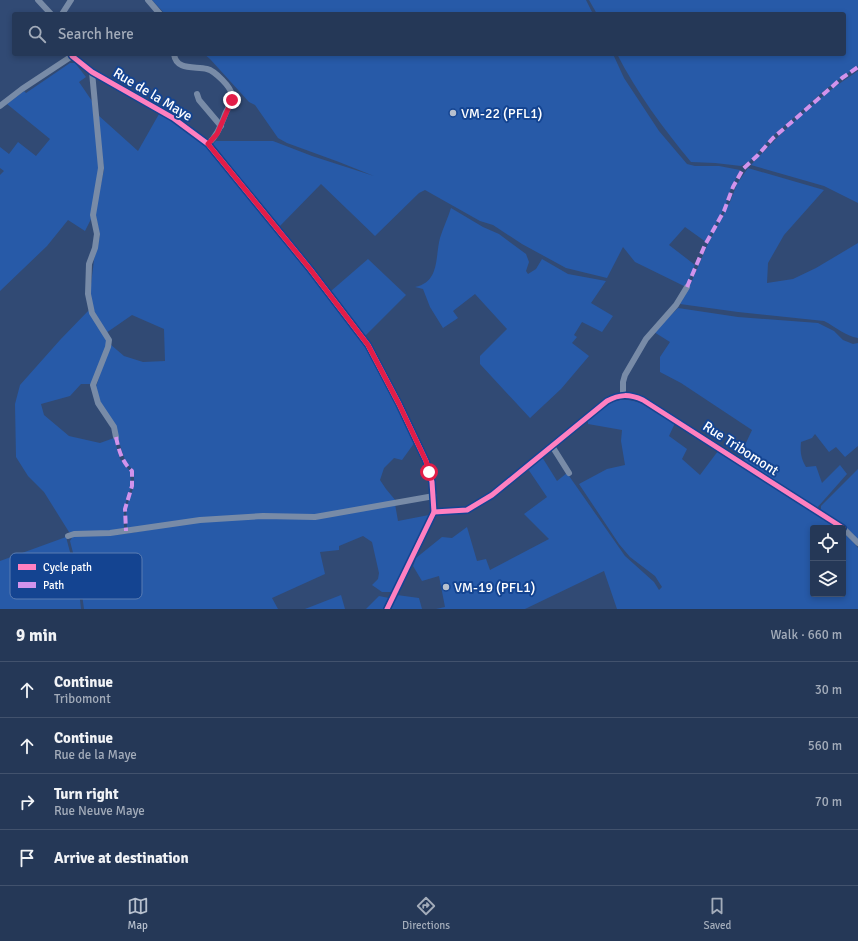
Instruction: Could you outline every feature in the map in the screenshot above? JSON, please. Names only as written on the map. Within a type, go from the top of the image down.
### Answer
[{"type":"street","points":[[38,0],[49,12]]},
{"type":"street","points":[[63,12],[71,0]]},
{"type":"street","points":[[148,0],[158,12]]},
{"type":"street","points":[[0,106],[22,88],[70,56]]},
{"type":"street","name":"Rue de la Maye","points":[[72,56],[92,72],[173,118],[208,144],[310,269],[368,345],[399,404],[421,452],[430,477],[434,496],[434,512]]},
{"type":"street","points":[[175,56],[178,63],[182,66],[213,71],[230,89],[232,100],[221,126],[208,144]]},
{"type":"street","points":[[92,72],[101,168],[93,215],[97,234],[95,248],[89,264],[88,294],[92,313],[109,340],[108,348],[93,385],[98,403],[114,427],[116,438]]},
{"type":"street","points":[[197,94],[199,100],[221,126]]},
{"type":"street","points":[[387,609],[434,512],[468,510],[492,495],[607,401],[623,395],[623,382],[625,375],[646,339],[676,305],[687,287]]},
{"type":"street","name":"Rue Tribomont","points":[[623,395],[635,396],[643,400],[838,525]]},
{"type":"street","points":[[552,446],[569,472]]},
{"type":"street","points":[[68,536],[74,534],[110,533],[200,520],[263,516],[315,517],[434,496]]},
{"type":"street","name":"Rue Tribomont","points":[[846,531],[858,543]]},
{"type":"shaded area","points":[[152,0],[586,0],[592,12],[163,12]]},
{"type":"shaded area","points":[[589,0],[858,0],[858,66],[826,89],[774,135],[749,162],[741,166],[691,162],[651,110],[633,83],[618,56],[846,56],[846,12],[596,12]]},
{"type":"shaded area","points":[[206,56],[614,56],[624,78],[659,131],[687,164],[695,166],[719,166],[740,170],[728,195],[726,205],[706,242],[685,227],[669,245],[695,265],[686,287],[635,262],[623,247],[607,278],[566,268],[522,244],[493,225],[480,221],[425,190],[419,193],[375,236],[321,184],[279,227],[213,144],[216,141],[273,141],[312,156],[374,176],[287,143],[278,138],[255,105],[249,102]]},
{"type":"shaded area","points":[[70,63],[75,63],[86,77],[79,82],[92,101],[100,170],[92,217],[85,231],[68,220],[47,246],[0,291],[0,175],[4,171],[0,168],[0,147],[9,154],[18,142],[36,156],[50,139],[7,104],[24,91],[26,93]]},
{"type":"shaded area","points":[[858,71],[858,203],[824,186],[751,165],[776,139],[815,103],[829,91]]},
{"type":"shaded area","points":[[159,114],[172,121],[207,147],[361,338],[374,359],[415,442],[402,460],[394,458],[384,468],[380,480],[396,501],[319,515],[265,514],[127,529],[126,508],[134,486],[134,471],[126,463],[117,436],[101,404],[96,387],[110,344],[124,356],[143,362],[165,361],[164,329],[132,315],[106,333],[93,309],[90,293],[94,260],[100,236],[95,211],[104,170],[98,115],[138,151]]},
{"type":"shaded area","points":[[748,168],[824,190],[784,235],[768,263],[767,283],[793,279],[816,268],[858,243],[858,338],[845,333],[824,321],[680,304],[707,246],[730,202],[737,184]]},
{"type":"shaded area","points":[[451,208],[483,227],[499,234],[526,254],[529,262],[526,271],[528,274],[536,269],[542,259],[568,274],[606,281],[591,303],[613,316],[602,332],[582,322],[574,335],[577,337],[572,343],[589,356],[561,389],[530,418],[480,364],[480,356],[507,329],[475,294],[453,311],[458,318],[443,328],[430,307],[423,289],[415,287],[429,280],[433,274],[440,238]]},
{"type":"shaded area","points":[[368,259],[406,295],[365,336],[331,291]]},
{"type":"shaded area","points":[[678,308],[738,317],[818,323],[834,331],[843,340],[853,344],[858,343],[858,446],[845,457],[836,447],[829,452],[815,434],[812,438],[801,442],[801,449],[802,458],[806,467],[816,466],[822,483],[840,465],[847,474],[816,509],[836,525],[810,525],[810,597],[846,597],[846,534],[858,548],[858,609],[617,609],[604,571],[525,609],[436,609],[445,607],[439,576],[422,581],[413,566],[416,558],[442,537],[452,538],[467,527],[477,561],[486,559],[490,570],[549,539],[524,514],[547,497],[528,469],[542,457],[557,481],[567,473],[625,556],[654,582],[659,590],[662,587],[655,576],[630,557],[619,544],[579,484],[607,469],[625,465],[621,441],[622,430],[588,424],[588,421],[616,401],[632,400],[647,406],[675,423],[669,436],[687,449],[682,459],[700,475],[718,451],[744,468],[745,445],[752,430],[681,383],[660,372],[660,357],[670,342],[654,332]]},
{"type":"shaded area","points":[[89,310],[108,341],[94,384],[81,384],[70,396],[41,404],[44,415],[69,436],[100,443],[114,438],[120,459],[130,471],[131,487],[124,508],[124,530],[104,532],[69,532],[44,492],[28,476],[16,457],[15,404],[20,385]]},
{"type":"shaded area","points":[[858,469],[858,540],[846,528],[846,525],[841,525],[821,511],[821,506]]},
{"type":"shaded area","points":[[395,504],[398,521],[429,515],[393,592],[382,592],[372,585],[378,579],[379,573],[372,542],[363,536],[339,546],[339,550],[320,552],[325,574],[272,598],[278,609],[84,609],[83,599],[142,599],[142,553],[73,553],[70,541],[73,536],[124,534],[197,522],[287,517]]},
{"type":"shaded area","points":[[66,537],[70,553],[22,553]]},
{"type":"shaded area","points":[[10,557],[10,599],[80,599],[81,609],[0,609],[0,561]]},
{"type":"shaded area","points":[[341,595],[345,609],[305,609]]},
{"type":"shaded area","points":[[397,595],[419,598],[422,609],[391,609]]},
{"type":"shaded area","points":[[379,596],[389,598],[383,609],[366,609]]},
{"type":"marked path","points":[[687,287],[705,245],[724,211],[733,187],[743,169],[773,138],[842,78],[858,67]]},
{"type":"marked path","points":[[116,437],[121,456],[132,471],[132,486],[125,509],[126,531]]},
{"type":"cycle path","points":[[72,56],[92,72],[173,118],[208,144],[310,269],[368,345],[399,404],[426,461],[432,482],[434,512],[387,609]]},
{"type":"cycle path","points":[[434,512],[467,510],[492,495],[607,401],[616,397],[625,396],[643,400],[838,525]]},
{"type":"place","name":"VM-22 (PFL1)","points":[[453,113]]},
{"type":"place","name":"VM-19 (PFL1)","points":[[446,587]]},
{"type":"route","points":[[232,100],[217,134],[208,144],[310,269],[368,345],[399,404],[426,461],[429,472]]}]
